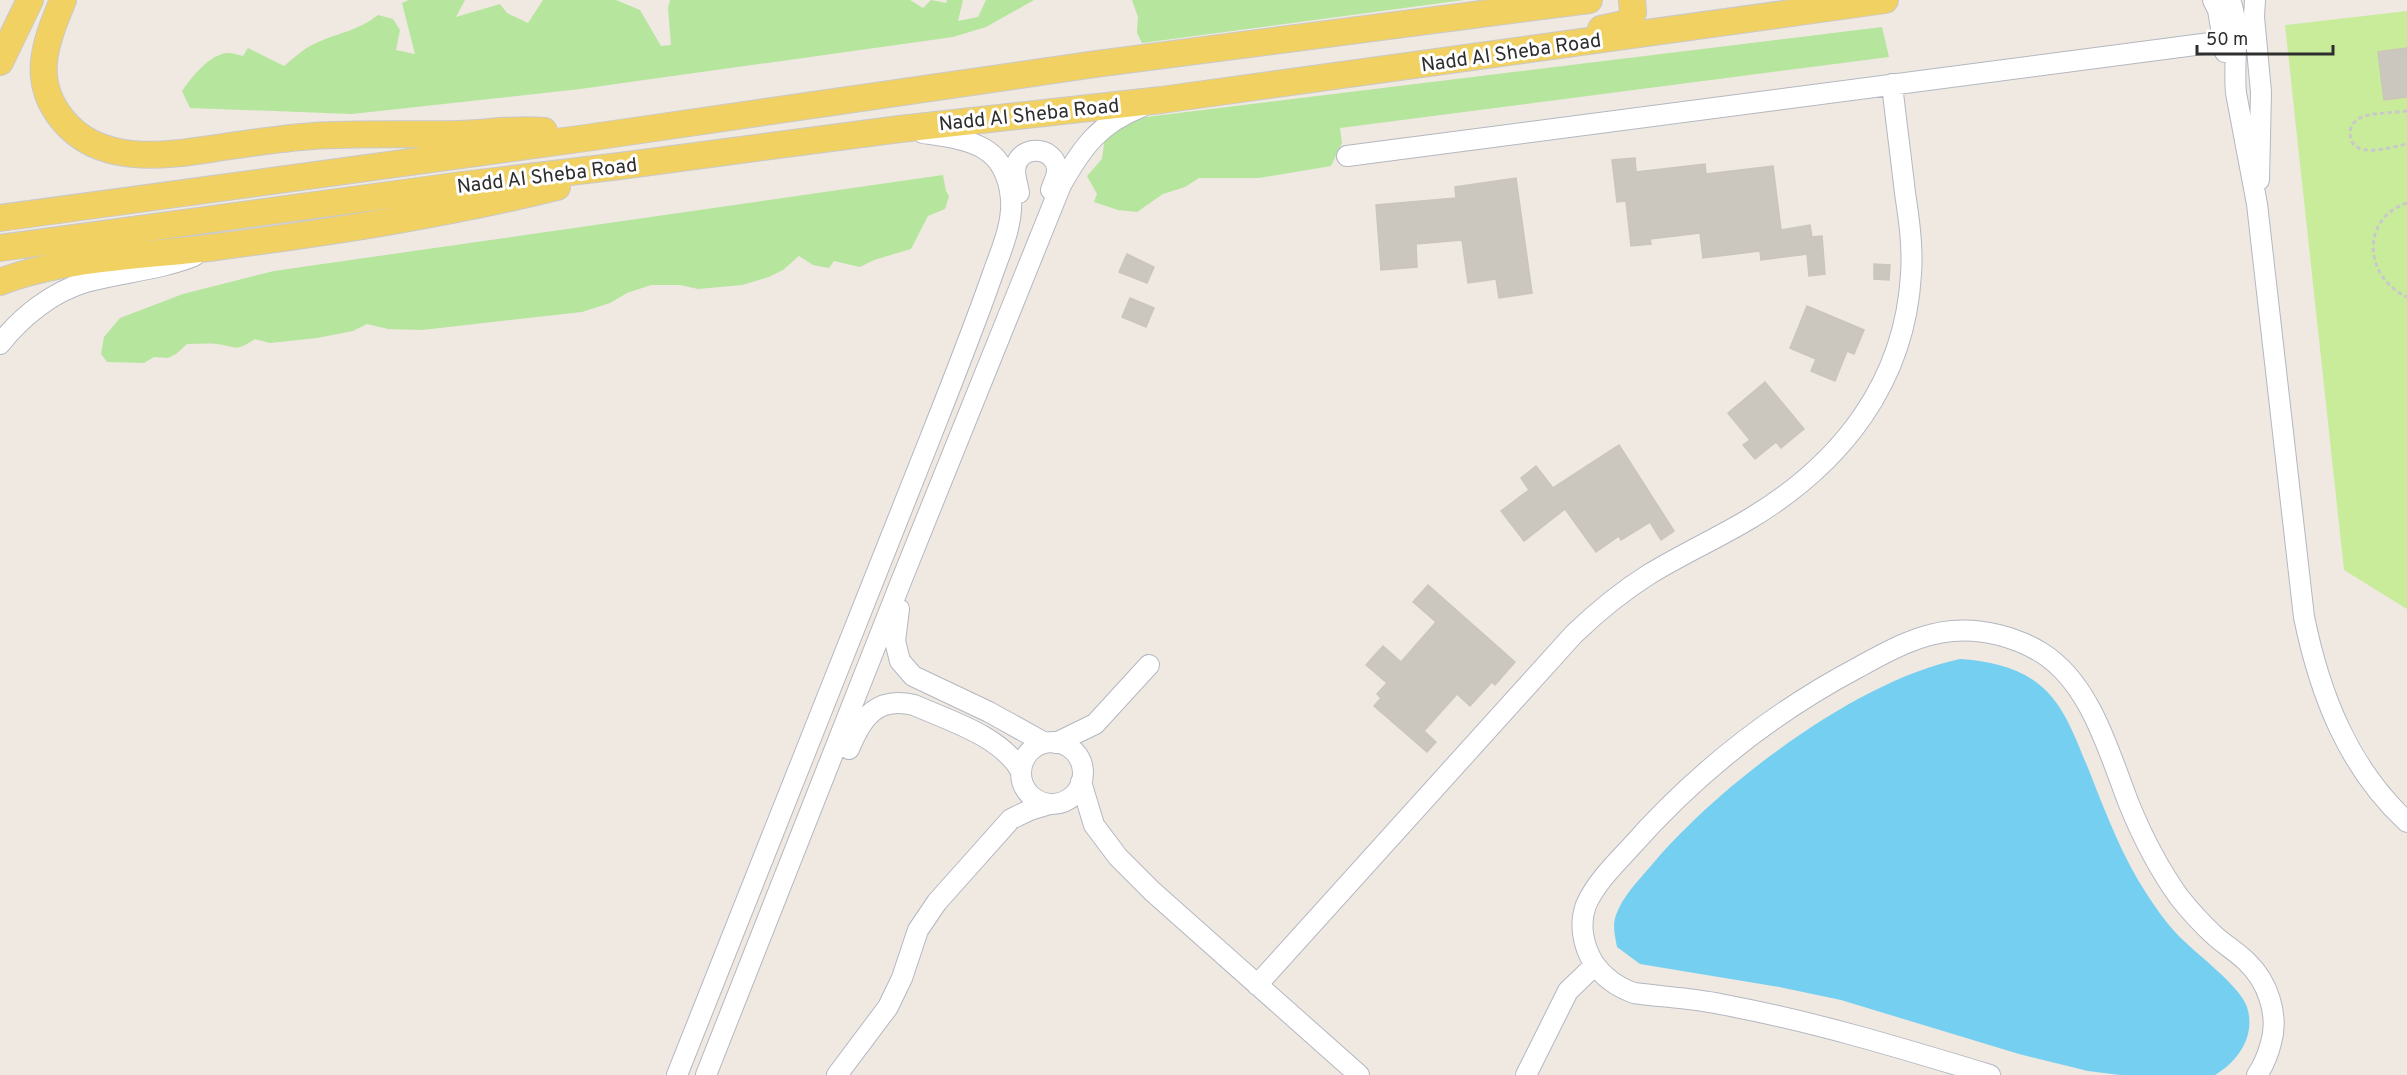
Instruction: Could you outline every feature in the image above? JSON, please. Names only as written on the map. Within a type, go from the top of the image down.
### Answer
[{"type":"main road","points":[[0,62],[30,0]]},
{"type":"main road","points":[[63,0],[45,52],[43,65],[47,91],[66,125],[99,147],[126,154],[158,155],[268,140],[346,135],[535,130],[586,138]]},
{"type":"main road","name":"Nadd Al Sheba Road","points":[[0,218],[586,138],[1096,64],[1589,0]]},
{"type":"main road","points":[[1573,43],[1582,33],[1628,22],[1633,13],[1632,0]]},
{"type":"main road","name":"Nadd Al Sheba Road","points":[[0,248],[462,185],[900,129],[1161,100],[1886,0]]},
{"type":"main road","points":[[0,282],[56,266],[381,225],[570,184],[620,166]]},
{"type":"street","points":[[2213,0],[2229,40],[2256,204],[2304,617],[2313,661],[2339,731],[2356,762],[2376,790],[2407,822]]},
{"type":"street","points":[[2229,40],[2234,13],[2230,0]]},
{"type":"street","points":[[2255,0],[2262,122],[2256,204]]},
{"type":"street","points":[[1347,156],[2256,37]]},
{"type":"street","points":[[1257,985],[1574,634],[1597,612],[1648,575],[1752,517],[1796,488],[1829,459],[1855,429],[1878,393],[1895,355],[1906,315],[1912,273],[1910,231],[1892,84]]},
{"type":"street","points":[[706,1075],[1061,185],[1090,139],[1112,120],[1161,100]]},
{"type":"street","points":[[677,1075],[956,376],[1007,230],[1011,202],[1008,183],[1000,167],[989,153],[975,143],[958,138],[900,129]]},
{"type":"street","points":[[994,269],[1012,241],[1018,220],[1020,198],[1015,170],[1017,163],[1025,153],[1039,150],[1045,152],[1055,161],[1056,175],[1032,239],[1024,282]]},
{"type":"street","points":[[0,344],[30,312],[66,290],[84,282],[172,264],[215,247]]},
{"type":"street","points":[[902,579],[902,599],[895,641],[900,661],[906,669],[921,682],[989,712],[1050,743],[1069,748],[1075,753],[1094,825],[1118,857],[1152,891],[1359,1075]]},
{"type":"street","points":[[1989,1075],[1822,1027],[1719,1004],[1634,993],[1615,984],[1595,965],[1582,929],[1587,904],[1597,887],[1620,859],[1704,771],[1761,726],[1802,699],[1898,646],[1943,632],[1970,630],[2008,638],[2042,653],[2075,684],[2090,708],[2144,836],[2171,885],[2200,921],[2246,961],[2262,980],[2272,1005],[2274,1032],[2267,1058],[2257,1075]]},
{"type":"street","points":[[1011,819],[1022,763],[1031,750],[1095,724],[1149,666]]},
{"type":"street","points":[[802,834],[821,814],[855,733],[867,716],[875,710],[894,703],[914,705],[994,742],[1009,754],[1021,774],[1026,791],[1031,796],[1094,825]]},
{"type":"street","points":[[837,1075],[888,1007],[902,978],[918,930],[927,915],[1011,819],[1068,800],[1078,789],[1095,724]]},
{"type":"street","points":[[1526,1075],[1568,991],[1595,965]]},
{"type":"street","points":[[692,1038],[717,1049]]},
{"type":"path","points":[[2407,111],[2360,118],[2353,125],[2350,135],[2355,145],[2364,150],[2407,144]]},
{"type":"path","points":[[2407,203],[2391,211],[2381,223],[2374,237],[2373,252],[2376,267],[2384,281],[2395,291],[2407,297]]},
{"type":"green space","points":[[409,0],[465,0],[456,17],[500,4],[507,13],[528,23],[543,0],[616,0],[640,10],[661,46],[671,45],[668,8],[670,0],[910,0],[923,8],[931,0],[946,3],[947,0],[963,0],[958,21],[978,17],[986,0],[1034,0],[986,27],[953,37],[580,89],[352,114],[190,108],[182,91],[202,67],[222,54],[231,53],[243,56],[248,48],[284,66],[310,46],[355,28],[378,15],[393,19],[400,30],[396,50],[415,54],[402,3]]},
{"type":"green space","points":[[1132,0],[1464,0],[1142,43],[1137,33],[1138,17]]},
{"type":"green space","points":[[2407,11],[2407,609],[2344,570],[2285,25]]},
{"type":"green space","points":[[1882,27],[1889,57],[1340,128],[1342,143],[1331,166],[1259,178],[1199,178],[1185,187],[1163,194],[1137,212],[1118,210],[1094,202],[1097,194],[1087,176],[1102,159],[1105,136],[1131,120],[1146,117]]},
{"type":"green space","points":[[943,175],[949,196],[945,209],[928,216],[911,249],[874,260],[860,267],[834,261],[829,268],[813,265],[799,256],[783,270],[742,285],[698,289],[680,285],[651,285],[627,293],[610,303],[582,312],[422,330],[388,329],[367,324],[353,331],[317,338],[270,343],[255,339],[236,348],[214,344],[187,344],[168,358],[154,357],[144,363],[107,362],[101,354],[104,337],[120,318],[183,294],[274,271]]},
{"type":"water","points":[[1960,659],[1993,663],[2023,674],[2041,686],[2057,703],[2079,746],[2130,866],[2148,896],[2175,932],[2243,998],[2249,1017],[2247,1037],[2238,1055],[2215,1075],[2120,1075],[2088,1071],[2019,1054],[1841,1000],[1779,987],[1640,964],[1617,947],[1614,931],[1615,919],[1622,902],[1631,890],[1678,836],[1750,771],[1834,713],[1878,689],[1920,671]]},
{"type":"building","points":[[2407,48],[2407,97],[2384,100],[2378,52]]},
{"type":"building","points":[[1635,158],[1636,172],[1705,164],[1706,174],[1773,166],[1781,230],[1810,225],[1812,237],[1822,236],[1825,274],[1809,276],[1807,254],[1761,260],[1760,251],[1703,258],[1700,233],[1650,239],[1651,244],[1631,246],[1626,201],[1617,202],[1612,160]]},
{"type":"building","points":[[1516,178],[1532,293],[1499,298],[1496,279],[1468,283],[1462,240],[1416,244],[1417,267],[1381,270],[1376,205],[1456,198],[1455,187]]},
{"type":"building","points":[[1127,254],[1154,267],[1147,283],[1119,272]]},
{"type":"building","points":[[1874,264],[1890,265],[1889,280],[1874,279]]},
{"type":"building","points":[[1130,298],[1154,308],[1146,327],[1122,317]]},
{"type":"building","points":[[1807,306],[1864,330],[1854,354],[1847,351],[1835,381],[1811,371],[1816,359],[1790,348]]},
{"type":"building","points":[[1765,382],[1804,429],[1781,448],[1776,442],[1755,459],[1743,445],[1750,440],[1728,413]]},
{"type":"building","points":[[1619,445],[1674,531],[1661,540],[1650,522],[1621,540],[1619,536],[1596,552],[1565,509],[1524,541],[1501,511],[1529,490],[1521,478],[1536,466],[1553,488]]},
{"type":"building","points":[[1428,585],[1515,662],[1495,685],[1492,682],[1470,706],[1457,694],[1424,731],[1436,742],[1427,752],[1374,706],[1381,698],[1377,694],[1387,683],[1366,665],[1383,646],[1401,662],[1436,622],[1413,602]]}]
